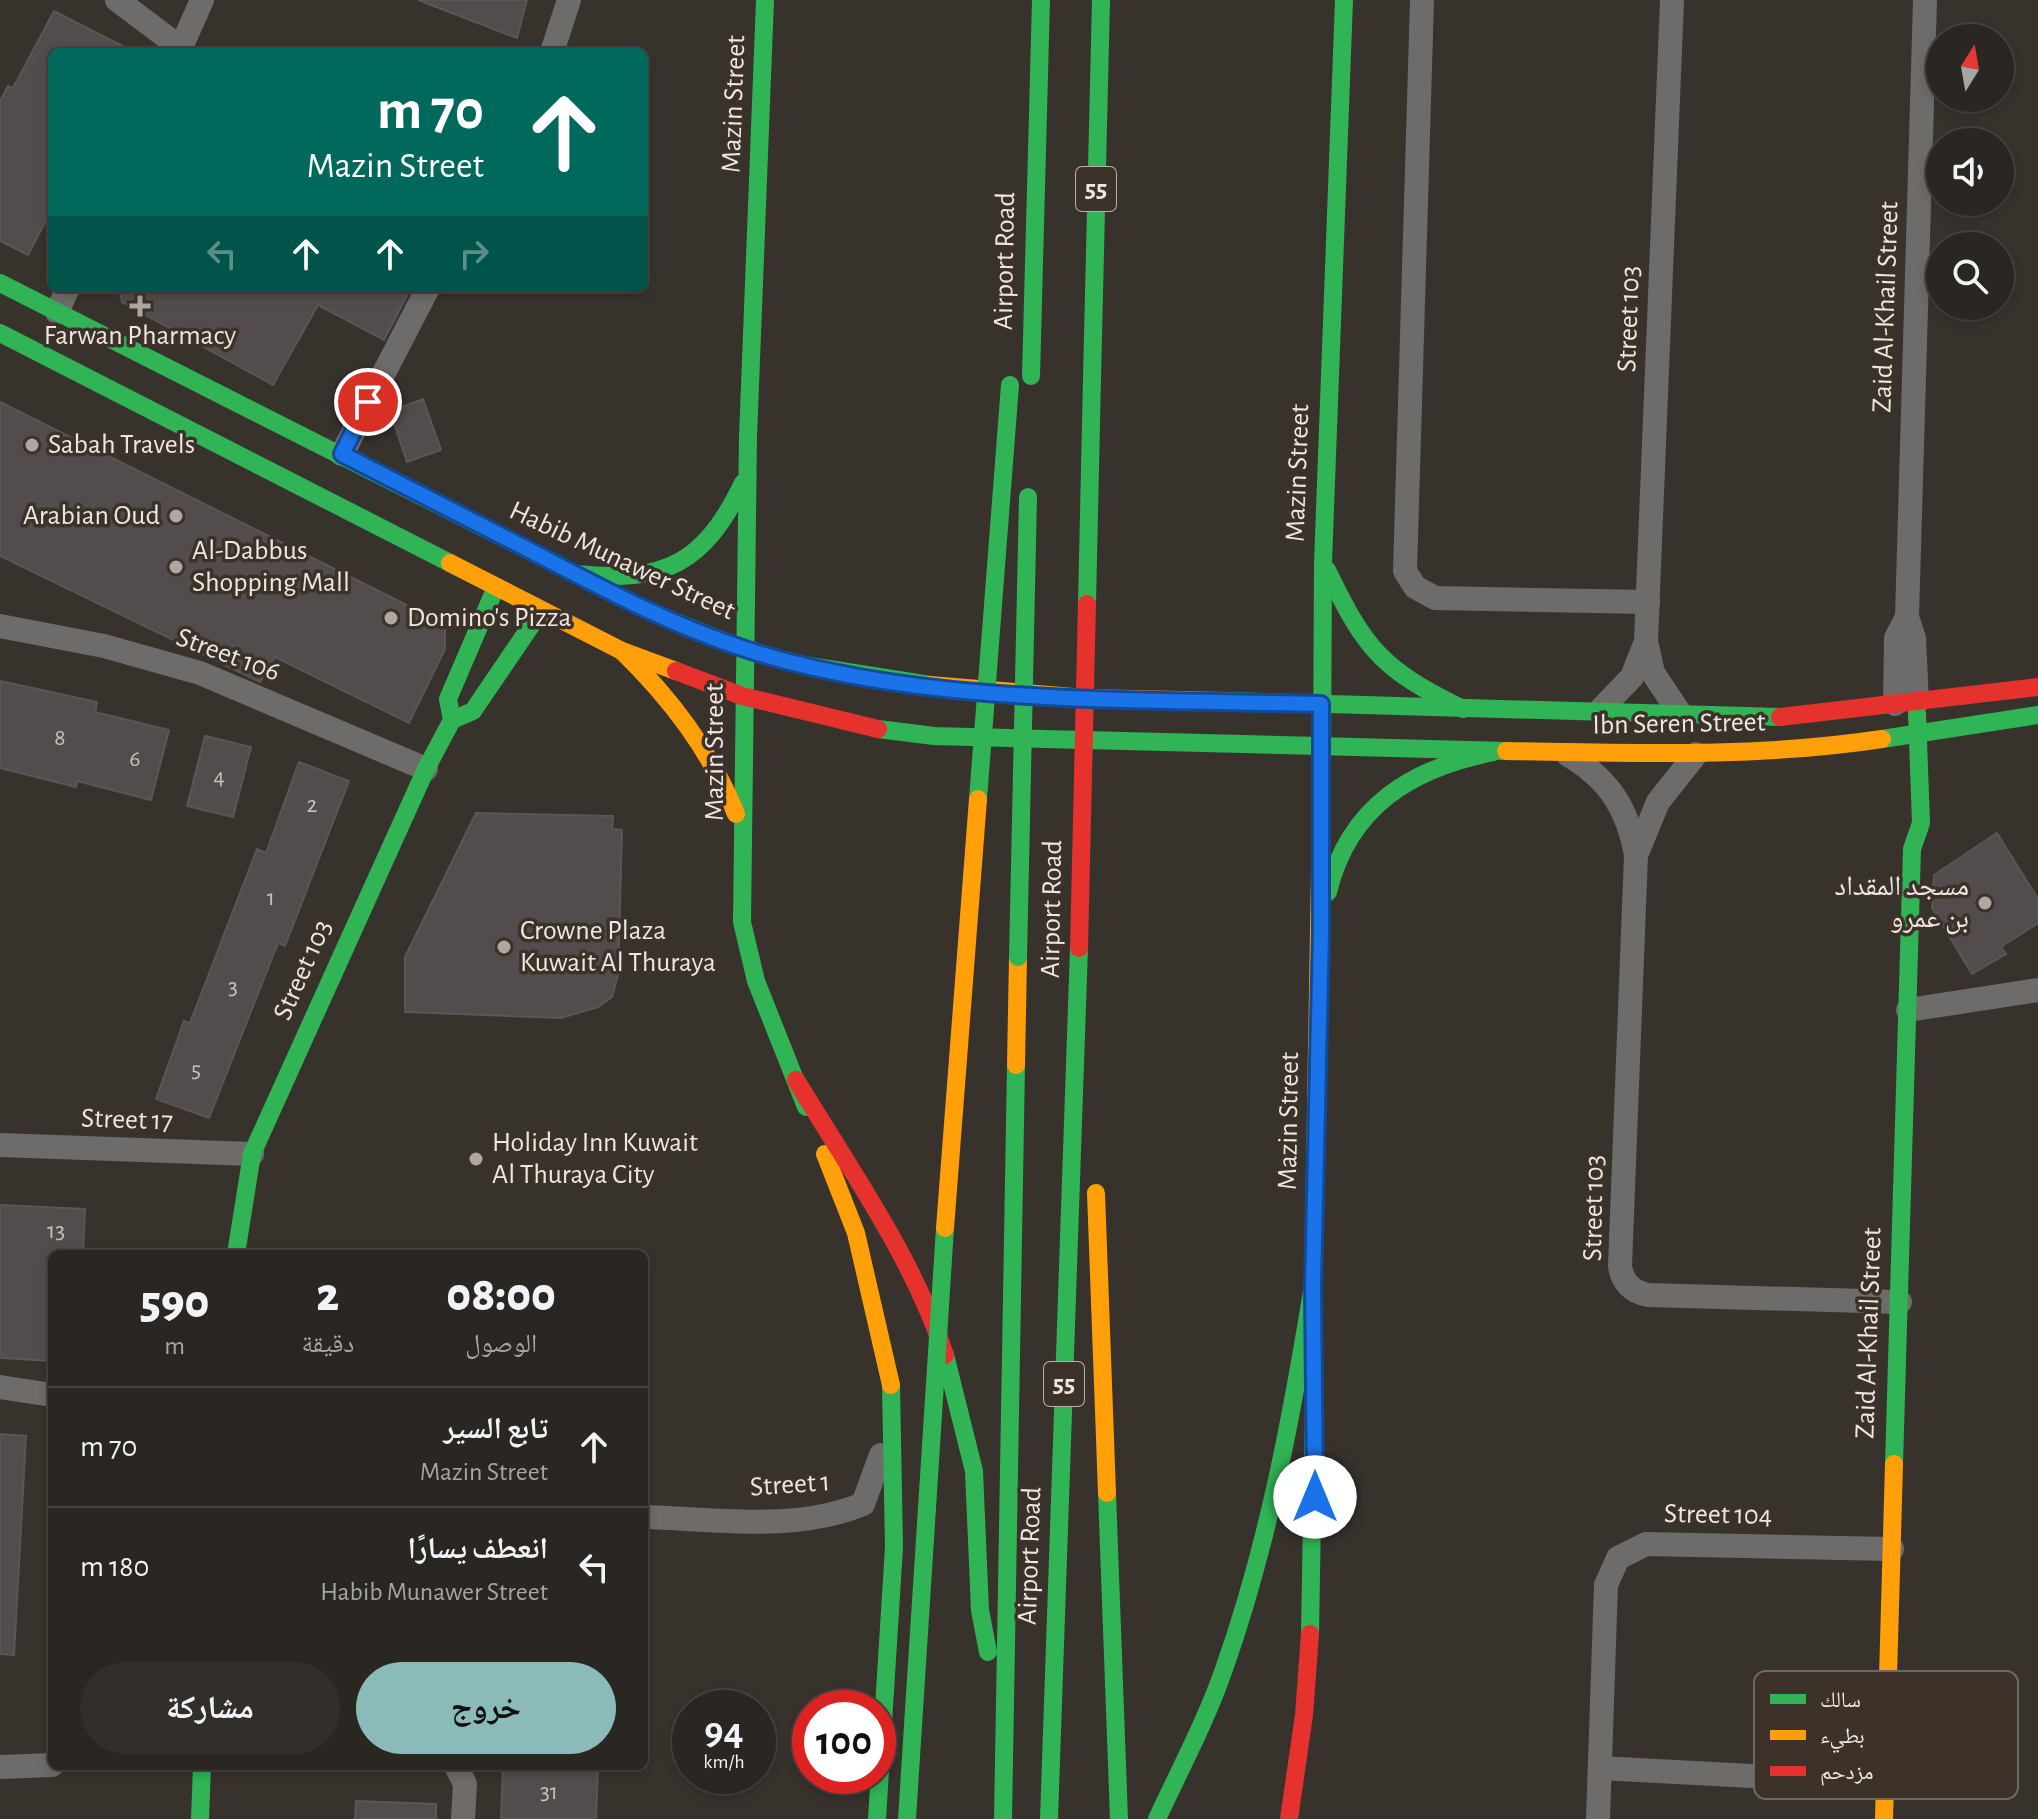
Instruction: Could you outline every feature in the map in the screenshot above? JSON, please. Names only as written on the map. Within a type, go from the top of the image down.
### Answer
[{"type":"main road","name":"Mazin Street","points":[[765,0],[748,437],[742,696],[742,922],[756,981],[856,1233],[891,1385],[894,1547],[877,1819]]},
{"type":"main road","name":"Airport Road","points":[[1031,384],[1030,308],[1041,0]]},
{"type":"main road","name":"Airport Road","points":[[1049,1819],[1079,952],[1101,0]]},
{"type":"main road","name":"Mazin Street","points":[[1313,1285],[1321,933],[1323,563],[1344,0]]},
{"type":"main road","name":"Habib Munawer Street","points":[[0,283],[644,609],[744,649],[803,665],[949,688],[1085,698],[1321,704]]},
{"type":"main road","points":[[907,1819],[942,1264],[1010,385],[1030,308]]},
{"type":"main road","points":[[0,333],[622,651],[742,696],[869,728],[934,736],[1320,749]]},
{"type":"main road","points":[[152,410],[166,407],[177,397],[181,383],[176,370]]},
{"type":"main road","points":[[202,434],[202,409],[221,393]]},
{"type":"main road","points":[[576,574],[618,580],[661,573],[698,552],[727,520],[733,507],[744,480],[748,437]]},
{"type":"main road","name":"Airport Road","points":[[1003,1819],[1029,470]]},
{"type":"main road","points":[[1323,563],[1352,623],[1370,649],[1396,674],[1463,709]]},
{"type":"main road","name":"Street 103","points":[[237,1250],[252,1154],[426,769],[452,720],[448,699],[496,587]]},
{"type":"main road","name":"Street 103","points":[[452,720],[473,711],[541,611]]},
{"type":"main road","points":[[622,651],[662,688],[696,732],[723,779],[743,831]]},
{"type":"main road","name":"Ibn Seren Street","points":[[1321,704],[1463,709],[1601,709],[1758,718],[1818,715],[2038,687]]},
{"type":"main road","name":"Zaid Al-Khail Street","points":[[1888,1671],[1912,849],[1921,823],[1918,734],[1906,703]]},
{"type":"main road","name":"Zaid Al-Khail Street","points":[[1896,745],[1906,703]]},
{"type":"main road","name":"Ibn Seren Street","points":[[1320,749],[1568,755],[1791,750],[1896,745],[1918,734],[2038,715]]},
{"type":"main road","points":[[1321,933],[1329,883],[1350,837],[1378,804],[1412,778],[1451,760],[1494,752]]},
{"type":"main road","name":"Zaid Al-Khail Street","points":[[1902,823],[1902,833],[1912,849]]},
{"type":"main road","points":[[1079,952],[1092,1123]]},
{"type":"main road","points":[[796,1080],[891,1239],[925,1303],[956,1389],[974,1471],[980,1610],[1006,1750]]},
{"type":"main road","points":[[1095,1168],[1119,1819]]},
{"type":"main road","points":[[1157,1819],[1223,1673],[1249,1594],[1282,1473],[1313,1285]]},
{"type":"main road","points":[[1289,1819],[1299,1767],[1315,1528],[1313,1285]]},
{"type":"main road","points":[[200,1819],[202,1770]]},
{"type":"main road","name":"Zaid Al-Khail Street","points":[[1884,1819],[1885,1799]]},
{"type":"street","points":[[117,0],[177,48]]},
{"type":"street","points":[[181,48],[202,0]]},
{"type":"street","points":[[553,48],[569,0]]},
{"type":"street","points":[[1422,0],[1405,571],[1415,587],[1435,598],[1648,602]]},
{"type":"street","name":"Street 103","points":[[1672,0],[1646,641],[1653,673],[1681,715]]},
{"type":"street","name":"Zaid Al-Khail Street","points":[[1906,703],[1914,638],[1907,617],[1925,0]]},
{"type":"street","points":[[57,312],[66,292]]},
{"type":"street","points":[[342,454],[426,292]]},
{"type":"street","name":"Street 106","points":[[0,626],[104,646],[200,673],[426,769]]},
{"type":"street","name":"Street 103","points":[[1601,709],[1632,677],[1646,641]]},
{"type":"street","name":"Street 103","points":[[1634,844],[1658,802],[1696,754]]},
{"type":"street","name":"Street 103","points":[[1568,755],[1586,765],[1615,794],[1634,844],[1620,1266],[1624,1280],[1634,1291],[1648,1295],[1900,1302]]},
{"type":"street","points":[[1908,1010],[2038,990]]},
{"type":"street","name":"Street 17","points":[[0,1145],[252,1154]]},
{"type":"street","name":"Street 1","points":[[648,1517],[789,1520],[841,1513],[863,1504],[879,1467],[891,1385]]},
{"type":"street","points":[[0,1387],[48,1394]]},
{"type":"street","name":"Street 104","points":[[1598,1819],[1606,1585],[1612,1566],[1627,1551],[1646,1544],[1892,1549]]},
{"type":"street","points":[[0,1767],[48,1765]]},
{"type":"street","points":[[1600,1768],[1754,1776]]},
{"type":"street","points":[[458,1770],[465,1784],[463,1819]]},
{"type":"building","points":[[418,0],[527,0],[517,38]]},
{"type":"building","points":[[54,11],[126,48],[48,48],[48,217],[28,255],[0,241],[0,101],[8,86],[13,88]]},
{"type":"building","points":[[120,292],[409,292],[384,340],[318,305],[273,385],[122,302]]},
{"type":"building","points":[[423,399],[441,450],[407,462],[390,411]]},
{"type":"building","points":[[0,402],[445,624],[445,649],[409,723],[275,657],[260,682],[0,556]]},
{"type":"building","points":[[0,681],[97,702],[95,712],[169,730],[151,800],[77,781],[76,787],[0,768]]},
{"type":"building","points":[[205,736],[251,747],[233,817],[187,806]]},
{"type":"building","points":[[299,762],[349,781],[285,946],[278,943],[209,1118],[156,1099],[184,1021],[190,1023],[257,849],[266,853]]},
{"type":"building","points":[[476,813],[613,816],[612,829],[622,830],[618,975],[612,997],[598,1007],[561,1018],[405,1012],[405,957]]},
{"type":"building","name":"مسجد المقداد بن عمرو","points":[[1997,833],[2038,899],[2038,923],[2001,947],[2006,954],[1972,974],[1932,908],[1934,875]]},
{"type":"building","points":[[0,1205],[85,1209],[83,1250],[48,1250],[48,1361],[0,1358]]},
{"type":"building","points":[[0,1434],[26,1436],[14,1655],[0,1654]]},
{"type":"building","points":[[503,1770],[598,1770],[596,1819],[501,1819]]},
{"type":"building","points":[[356,1801],[436,1804],[436,1819],[355,1819]]},
{"type":"traffic: fast","points":[[765,0],[748,437],[742,922],[756,981],[806,1107]]},
{"type":"traffic: fast","points":[[1031,376],[1041,0]]},
{"type":"traffic: fast","points":[[1092,378],[1101,0]]},
{"type":"traffic: fast","points":[[1322,753],[1323,563],[1344,0]]},
{"type":"traffic: fast","points":[[0,283],[644,609],[744,649],[803,665],[930,685]]},
{"type":"traffic: fast","points":[[0,333],[450,563]]},
{"type":"traffic: fast","points":[[1087,604],[1092,378]]},
{"type":"traffic: fast","points":[[978,799],[1010,385]]},
{"type":"traffic: fast","points":[[576,574],[634,575],[658,571],[678,562],[713,533],[743,483]]},
{"type":"traffic: fast","points":[[1018,957],[1028,497]]},
{"type":"traffic: fast","points":[[1327,570],[1353,620],[1379,655],[1413,682],[1463,709]]},
{"type":"traffic: fast","points":[[237,1250],[252,1154],[426,769],[452,720],[448,699],[496,587]]},
{"type":"traffic: fast","points":[[452,720],[473,711],[541,611]]},
{"type":"traffic: fast","points":[[1226,701],[1780,717]]},
{"type":"traffic: fast","points":[[1894,1464],[1912,849],[1921,823],[1917,713]]},
{"type":"traffic: fast","points":[[1882,739],[2038,715]]},
{"type":"traffic: fast","points":[[878,729],[934,736],[1506,751]]},
{"type":"traffic: fast","points":[[1328,892],[1351,836],[1368,814],[1388,796],[1436,769],[1494,752]]},
{"type":"traffic: fast","points":[[1049,1819],[1079,948]]},
{"type":"traffic: fast","points":[[1003,1819],[1016,1065]]},
{"type":"traffic: fast","points":[[907,1819],[945,1228]]},
{"type":"traffic: fast","points":[[1157,1819],[1217,1688],[1254,1575],[1287,1431],[1313,1285]]},
{"type":"traffic: fast","points":[[945,1355],[974,1471],[980,1610],[988,1652]]},
{"type":"traffic: fast","points":[[877,1819],[894,1547],[891,1385]]},
{"type":"traffic: fast","points":[[1310,1634],[1314,1398]]},
{"type":"traffic: fast","points":[[1107,1493],[1119,1819]]},
{"type":"traffic: fast","points":[[200,1819],[202,1770]]},
{"type":"traffic: slow","points":[[450,563],[622,651],[676,671]]},
{"type":"traffic: slow","points":[[622,651],[688,726],[714,768],[736,814]]},
{"type":"traffic: slow","points":[[930,685],[1085,698],[1226,701]]},
{"type":"traffic: slow","points":[[1506,751],[1741,752],[1882,739]]},
{"type":"traffic: slow","points":[[1313,1285],[1322,753]]},
{"type":"traffic: slow","points":[[945,1228],[978,799]]},
{"type":"traffic: slow","points":[[1016,1065],[1018,957]]},
{"type":"traffic: slow","points":[[825,1154],[856,1233],[891,1385]]},
{"type":"traffic: slow","points":[[1096,1193],[1107,1493]]},
{"type":"traffic: slow","points":[[1888,1671],[1894,1464]]},
{"type":"traffic: slow","points":[[1884,1819],[1885,1799]]},
{"type":"traffic: jam","points":[[1079,948],[1087,604]]},
{"type":"traffic: jam","points":[[676,671],[742,696],[878,729]]},
{"type":"traffic: jam","points":[[1780,717],[2038,687]]},
{"type":"traffic: jam","points":[[796,1080],[898,1248],[932,1319],[945,1355]]},
{"type":"traffic: jam","points":[[1289,1819],[1304,1715],[1310,1634]]},
{"type":"place","name":"Farwan Pharmacy","points":[[140,306]]},
{"type":"place","name":"Sabah Travels","points":[[32,445]]},
{"type":"place","name":"Arabian Oud","points":[[176,516]]},
{"type":"place","name":"Al-Dabbus Shopping Mall","points":[[176,567]]},
{"type":"place","name":"Domino's Pizza","points":[[391,618]]},
{"type":"place","name":"مسجد المقداد بن عمرو","points":[[1985,903]]},
{"type":"place","name":"Crowne Plaza Kuwait Al Thuraya","points":[[504,947]]},
{"type":"place","name":"Holiday Inn Kuwait Al Thuraya City","points":[[476,1159]]},
{"type":"route","points":[[368,402],[342,454],[644,609],[744,649],[803,665],[949,688],[1085,698],[1321,704],[1321,933],[1313,1285],[1315,1497]]}]
